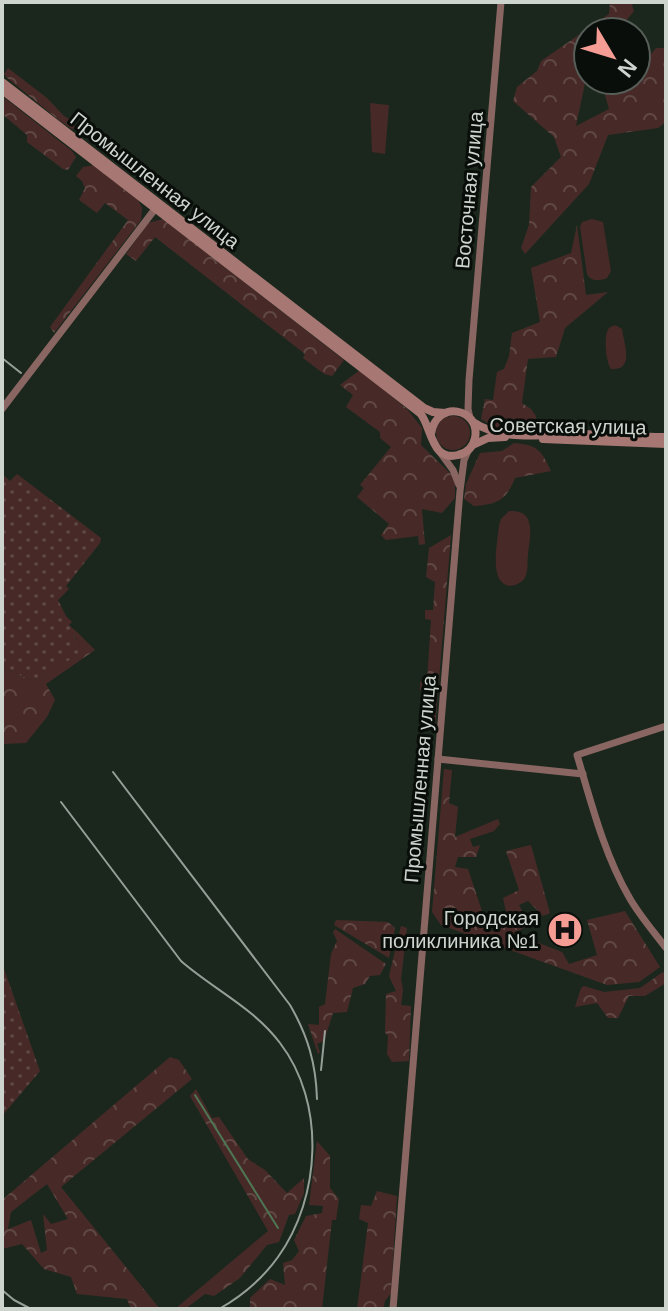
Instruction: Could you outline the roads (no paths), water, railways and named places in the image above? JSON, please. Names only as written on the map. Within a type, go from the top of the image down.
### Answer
[{"type":"main road","name":"Промышленная улица","points":[[2,82],[145,201],[157,206]]},
{"type":"main road","name":"Промышленная улица","points":[[2,90],[351,356],[420,413],[431,434]]},
{"type":"main road","name":"Промышленная улица","points":[[351,356],[424,408],[447,412]]},
{"type":"main road","points":[[447,412],[462,413],[471,420],[476,433],[470,448],[453,456],[437,449],[431,434],[435,421],[447,412]]},
{"type":"main road","name":"Советская улица","points":[[471,420],[491,431],[515,436]]},
{"type":"main road","name":"Советская улица","points":[[532,437],[582,434],[666,437]]},
{"type":"main road","name":"Советская улица","points":[[470,448],[488,438],[515,436],[666,444]]},
{"type":"street","name":"Восточная улица","points":[[471,420],[468,409],[469,380],[501,2]]},
{"type":"street","points":[[145,201],[149,217]]},
{"type":"street","name":"Промышленная улица","points":[[2,409],[157,206]]},
{"type":"street","name":"Восточная улица","points":[[447,412],[462,401],[469,380]]},
{"type":"street","name":"Промышленная улица","points":[[393,1309],[460,491],[464,460],[470,448]]},
{"type":"street","points":[[437,449],[457,477],[460,491]]},
{"type":"street","points":[[666,726],[577,755],[623,886],[666,948]]},
{"type":"street","points":[[438,759],[583,774]]},
{"type":"waterway","points":[[195,1095],[278,1228]]},
{"type":"railway","points":[[2,358],[21,373]]},
{"type":"railway","points":[[113,772],[290,1005],[310,1050],[317,1099]]},
{"type":"railway","points":[[61,802],[181,961],[246,1009],[270,1031],[295,1067],[305,1093],[311,1121],[312,1150],[310,1179],[303,1207],[292,1233],[272,1265],[252,1286],[219,1309]]},
{"type":"railway","points":[[321,1070],[325,1031]]},
{"type":"railway","points":[[2,1290],[31,1309]]},
{"type":"place","name":"Городская поликлиника №1","points":[[565,930]]}]
